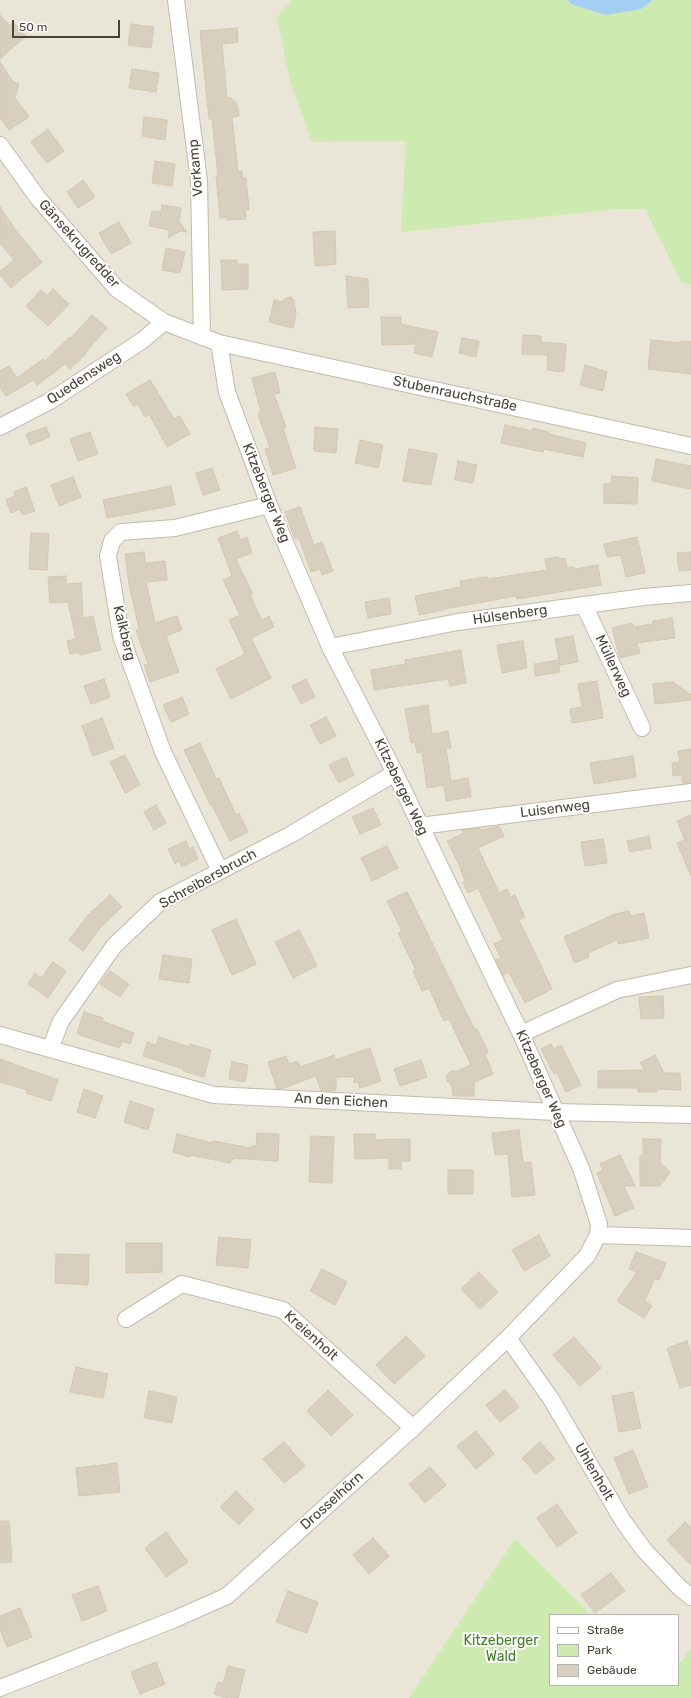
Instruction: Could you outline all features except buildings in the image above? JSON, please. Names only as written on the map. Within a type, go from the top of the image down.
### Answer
[{"type":"street","name":"Vorkamp","points":[[176,0],[199,181],[202,338]]},
{"type":"street","name":"Gänsekrugredder","points":[[0,145],[38,198],[117,289],[164,322],[202,338],[219,343]]},
{"type":"street","name":"Quedensweg","points":[[0,427],[50,401],[143,340],[164,322]]},
{"type":"street","name":"Stubenrauchstraße","points":[[219,343],[691,446]]},
{"type":"street","name":"Kitzeberger Weg","points":[[219,343],[227,392],[269,505],[330,647],[395,773],[521,1034],[555,1112],[582,1168],[599,1230]]},
{"type":"street","name":"Kalkberg","points":[[220,871],[163,752],[121,636],[108,556],[112,541],[121,532],[175,528],[269,505]]},
{"type":"street","name":"Hülsenberg","points":[[330,647],[458,622],[644,597],[691,593]]},
{"type":"street","name":"Müllerweg","points":[[584,605],[642,728]]},
{"type":"street","name":"Schreibersbruch","points":[[50,1049],[61,1021],[114,946],[160,902],[290,835],[395,773]]},
{"type":"street","name":"Luisenweg","points":[[420,826],[691,792]]},
{"type":"street","points":[[521,1034],[617,990],[691,975]]},
{"type":"street","name":"An den Eichen","points":[[0,1035],[214,1095],[555,1112],[691,1115]]},
{"type":"street","points":[[599,1230],[691,1238]]},
{"type":"street","name":"Drosselhörn","points":[[0,1688],[176,1619],[227,1596],[413,1428],[508,1338],[587,1256],[599,1230]]},
{"type":"street","name":"Kreienholt","points":[[126,1319],[182,1284],[283,1310],[413,1428]]},
{"type":"street","name":"Uhlenholt","points":[[508,1338],[551,1399],[622,1521],[644,1550],[679,1587],[691,1597]]},
{"type":"shaded area","points":[[0,0],[291,0],[277,18],[406,141],[617,209],[645,209],[681,282],[691,285],[691,1648],[682,1661],[679,1662],[679,1614],[590,1614],[515,1540],[409,1698],[0,1698]]},
{"type":"green space","points":[[291,0],[566,0],[571,4],[641,9],[653,0],[691,0],[691,285],[681,282],[645,209],[617,209],[401,232],[406,141],[312,142],[290,81],[277,17]]},
{"type":"green space","name":"Kitzeberger Wald","points":[[515,1539],[590,1614],[549,1614],[549,1686],[679,1686],[679,1662],[682,1661],[691,1648],[691,1698],[409,1698]]},
{"type":"water","points":[[567,0],[653,0],[641,9],[605,15],[571,4]]}]
